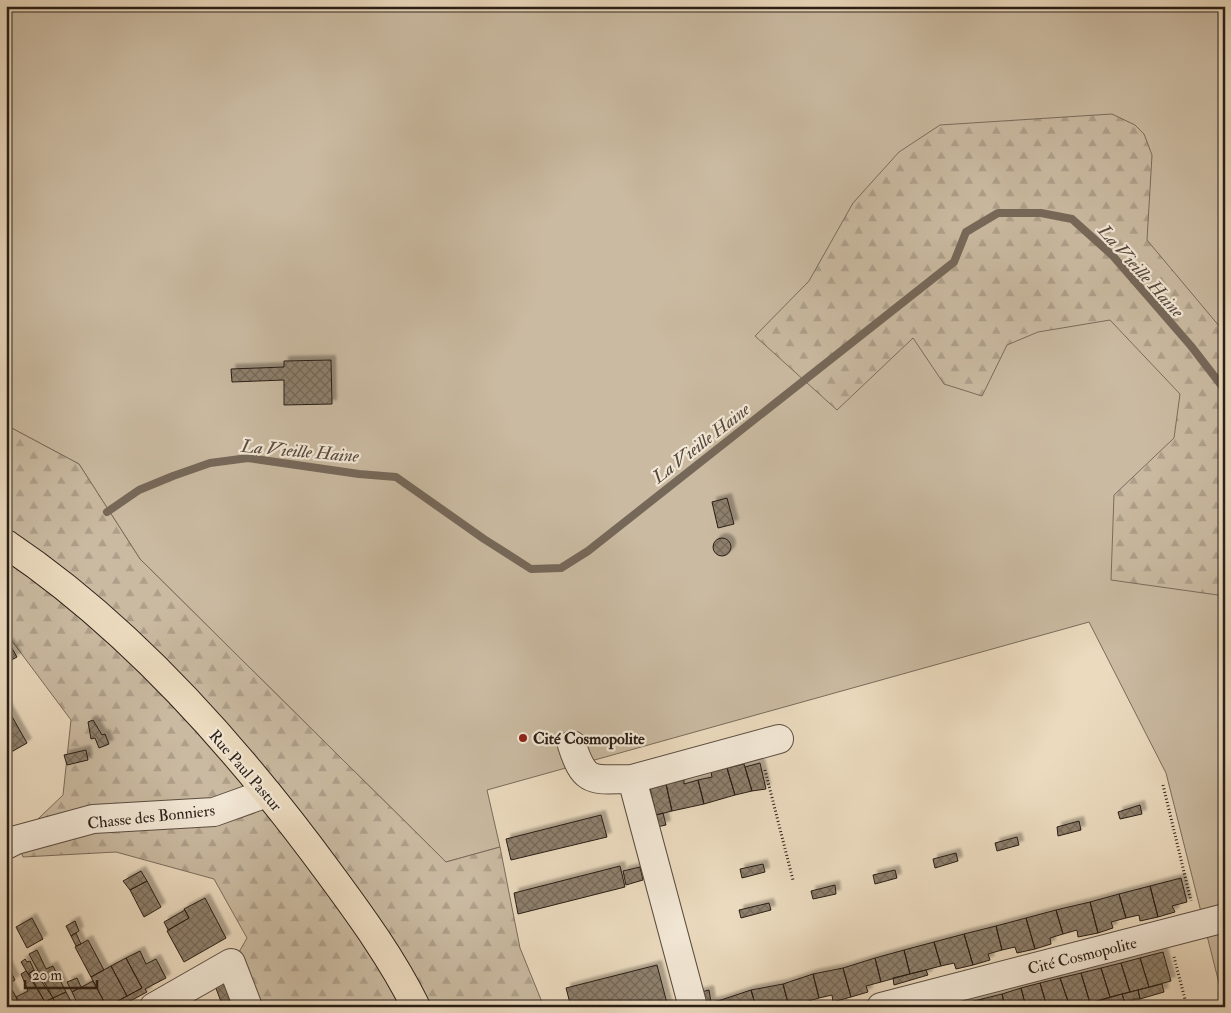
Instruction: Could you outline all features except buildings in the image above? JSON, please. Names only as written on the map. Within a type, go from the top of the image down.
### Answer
[{"type":"main road","name":"Rue Paul Pastur","points":[[6,544],[39,566],[139,652],[267,793],[358,912],[416,1007]]},
{"type":"street","points":[[572,745],[579,767],[589,776],[600,779],[632,779],[769,742]]},
{"type":"street","points":[[632,779],[693,1007]]},
{"type":"street","name":"Chasse des Bonniers","points":[[6,845],[16,840],[93,819],[214,812],[267,793]]},
{"type":"street","name":"Cité Cosmopolite","points":[[881,1007],[942,999],[1225,918]]},
{"type":"street","points":[[154,1007],[231,963],[248,1007]]},
{"type":"path","points":[[769,742],[793,880]]},
{"type":"path","points":[[1163,785],[1197,925]]},
{"type":"path","points":[[1168,933],[1187,1007]]},
{"type":"green space","points":[[270,6],[1225,6],[1225,1007],[1166,773],[1089,622],[487,790],[500,847],[446,862],[140,559],[79,464],[6,425],[6,9]]},
{"type":"green space","points":[[1112,114],[1135,125],[1144,134],[1152,155],[1147,240],[1225,333],[1225,596],[1111,580],[1114,495],[1174,438],[1180,394],[1110,320],[1038,332],[1007,345],[982,396],[944,384],[913,338],[837,410],[755,336],[809,281],[853,203],[899,152],[940,125]]},
{"type":"green space","points":[[6,425],[79,464],[140,559],[446,862],[500,847],[520,948],[544,1007],[257,1007],[235,959],[247,938],[214,879],[116,852],[23,857],[16,840],[63,795],[71,720],[6,633]]},
{"type":"waterway","name":"La Vieille Haine","points":[[107,512],[139,490],[173,476],[210,463],[248,458],[359,474],[396,477],[484,539],[531,569],[561,568],[588,551],[954,262],[966,232],[998,213],[1041,213],[1072,219],[1112,255],[1191,346],[1225,390]]},
{"type":"place","name":"Cité Cosmopolite","points":[[523,738]]}]
